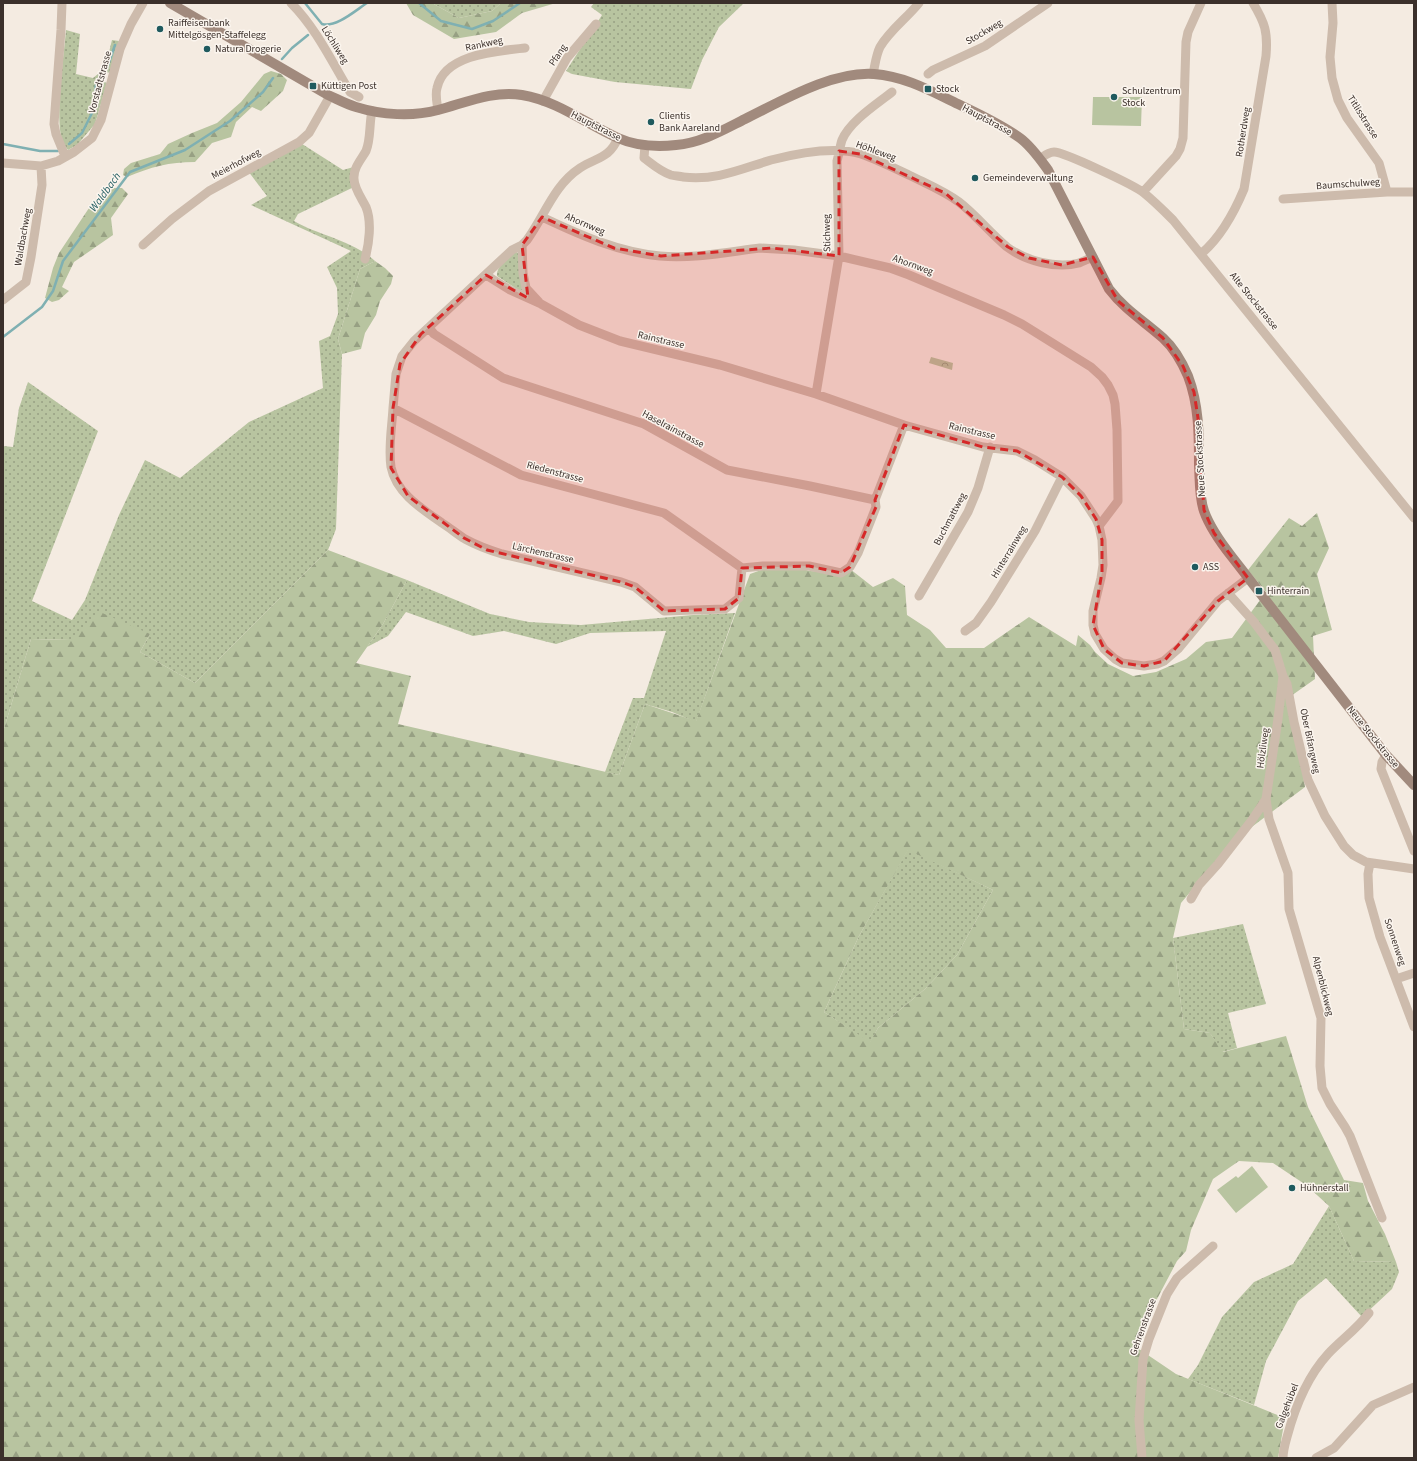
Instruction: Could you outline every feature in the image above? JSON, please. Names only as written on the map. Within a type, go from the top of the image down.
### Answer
[{"type":"street","points":[[62,3],[54,124],[56,134],[65,156]]},
{"type":"street","name":"Vorstadtstrasse","points":[[3,163],[41,166],[58,161],[74,152],[92,138],[101,120],[120,49],[127,32],[143,3]]},
{"type":"street","name":"Hauptstrasse","points":[[170,3],[330,96],[354,106],[372,111],[398,114],[416,113],[438,110],[484,97],[509,94],[522,95],[543,101],[572,113],[618,138],[645,145],[679,145],[711,136],[820,84],[849,76],[873,74],[890,76],[921,86],[995,122],[1021,139],[1040,159]]},
{"type":"street","name":"Löchliweg","points":[[291,3],[317,36],[350,92],[359,97]]},
{"type":"street","points":[[873,74],[875,60],[880,48],[889,35],[919,3]]},
{"type":"street","name":"Stockweg","points":[[928,74],[933,70],[985,46],[1048,3]]},
{"type":"street","points":[[1143,192],[1176,156],[1180,149],[1182,138],[1186,42],[1188,32],[1201,3]]},
{"type":"street","name":"Rotherdweg","points":[[1201,254],[1208,248],[1228,222],[1238,205],[1244,189],[1266,56],[1267,39],[1264,24],[1253,3]]},
{"type":"street","name":"Titlisstrasse","points":[[1332,3],[1333,23],[1330,57],[1332,78],[1338,100],[1347,118],[1379,163],[1386,192]]},
{"type":"street","name":"Pfang","points":[[543,101],[567,58],[596,24]]},
{"type":"street","name":"Rankweg","points":[[438,110],[436,88],[444,75],[456,63],[470,57],[525,48]]},
{"type":"street","name":"Stichweg","points":[[816,394],[838,256],[837,161],[842,139],[852,125],[892,92]]},
{"type":"street","name":"Meierhofweg","points":[[143,245],[172,219],[209,191],[299,142],[309,133],[330,96]]},
{"type":"street","points":[[365,259],[368,248],[367,210],[354,182],[354,176],[357,166],[366,150],[372,111]]},
{"type":"street","points":[[393,408],[396,374],[402,356],[414,341],[512,250],[522,245],[532,234],[551,198],[565,181],[581,167],[609,153],[618,138]]},
{"type":"street","name":"Höhleweg","points":[[645,145],[644,158],[655,166],[671,175],[691,178],[707,178],[724,175],[786,156],[821,151],[839,151],[860,154],[945,192],[970,210],[1008,247],[1029,258],[1042,262],[1062,265],[1078,263],[1093,257]]},
{"type":"street","name":"Alte Stockstrasse","points":[[1040,159],[1048,153],[1055,152],[1105,172],[1143,192],[1173,220],[1414,518]]},
{"type":"street","name":"Neue Stockstrasse","points":[[1040,159],[1048,170],[1110,289],[1118,301],[1163,338],[1171,346],[1183,366],[1194,392],[1198,418],[1200,479],[1204,510],[1214,532],[1386,755],[1414,784]]},
{"type":"street","name":"Waldbachweg","points":[[3,300],[26,282],[32,257],[42,185],[41,166]]},
{"type":"street","name":"Baumschulweg","points":[[1283,199],[1386,192],[1414,192]]},
{"type":"street","name":"Ahornweg","points":[[542,217],[569,230],[614,248],[661,256],[685,256],[760,248],[772,248],[838,256],[896,270],[1004,315],[1070,353],[1091,367],[1102,376],[1108,385],[1115,404],[1118,501],[1099,526]]},
{"type":"street","name":"Rainstrasse","points":[[522,245],[526,288],[541,304]]},
{"type":"street","name":"Rainstrasse","points":[[486,275],[510,290],[541,304],[579,325],[620,341],[720,365],[816,394],[904,425],[983,447],[1017,451],[1035,460],[1062,477],[1085,501],[1093,512],[1099,526],[1102,540],[1103,564],[1093,611],[1093,625],[1095,634],[1104,649],[1122,663],[1144,666],[1157,664],[1164,661],[1179,648],[1218,601],[1248,578]]},
{"type":"street","name":"Haselrainstrasse","points":[[429,328],[434,334],[503,378],[644,424],[727,470],[875,500]]},
{"type":"street","name":"Lärchenstrasse","points":[[393,408],[392,468],[398,484],[421,508],[464,538],[487,550],[621,582],[635,588],[664,611],[726,608],[740,598],[742,568]]},
{"type":"street","name":"Riedenstrasse","points":[[393,408],[521,475],[664,513],[742,568]]},
{"type":"street","points":[[742,568],[763,566],[809,566],[841,573],[850,567],[858,553],[876,507],[875,500],[904,425]]},
{"type":"street","name":"Buchmattweg","points":[[919,596],[968,512],[978,488],[990,447]]},
{"type":"street","name":"Hinterrainweg","points":[[965,631],[976,623],[991,602],[1034,531],[1062,477]]},
{"type":"street","name":"Hölzliweg","points":[[1191,899],[1200,885],[1252,820],[1266,799],[1278,719],[1283,676],[1275,650],[1254,622],[1228,593]]},
{"type":"street","name":"Ober Bifangweg","points":[[1283,676],[1287,684],[1308,780],[1325,816],[1344,846],[1352,855],[1370,863],[1414,869]]},
{"type":"street","points":[[1386,755],[1382,762],[1381,769],[1414,851]]},
{"type":"street","name":"Alpenblickweg","points":[[1266,799],[1269,819],[1288,873],[1289,909],[1321,1018],[1320,1066],[1322,1088],[1330,1104],[1346,1127],[1382,1218]]},
{"type":"street","name":"Sonnenweg","points":[[1370,863],[1368,874],[1369,898],[1380,937],[1414,1027]]},
{"type":"street","points":[[1396,978],[1414,973]]},
{"type":"street","name":"Gehrenstrasse","points":[[1142,1458],[1139,1420],[1142,1359],[1167,1294],[1177,1278],[1212,1246]]},
{"type":"street","name":"Galgehübel","points":[[1283,1458],[1283,1452],[1291,1420],[1311,1377],[1328,1355],[1361,1324],[1369,1313]]},
{"type":"street","points":[[1316,1458],[1334,1448],[1373,1405],[1414,1387]]},
{"type":"street","points":[[1334,1448],[1336,1458]]},
{"type":"highlighted area","points":[[839,151],[860,154],[945,193],[1008,247],[1029,258],[1062,265],[1093,257],[1118,301],[1163,338],[1183,366],[1194,392],[1198,418],[1204,510],[1214,533],[1248,578],[1218,601],[1164,661],[1144,666],[1122,663],[1104,649],[1093,625],[1102,572],[1102,540],[1096,519],[1081,496],[1062,477],[1017,451],[983,447],[904,425],[875,500],[876,507],[850,567],[841,573],[809,566],[742,568],[739,598],[725,609],[664,611],[635,587],[621,582],[487,550],[464,538],[408,496],[391,468],[393,408],[400,364],[421,334],[486,275],[528,298],[522,245],[542,217],[614,248],[661,256],[772,248],[839,256]]},
{"type":"green space","points":[[406,3],[432,3],[459,18],[492,11],[501,3],[556,3],[522,13],[496,32],[454,39],[413,15]]},
{"type":"green space","points":[[432,3],[501,3],[492,11],[459,18]]},
{"type":"green space","points":[[594,3],[744,3],[719,27],[702,60],[691,89],[615,82],[572,74],[566,71],[602,15],[591,7]]},
{"type":"green space","points":[[66,30],[80,34],[76,74],[93,78],[104,66],[112,40],[119,41],[110,73],[103,71],[101,81],[107,83],[95,124],[77,145],[68,150],[63,143],[60,133],[59,120],[60,88]]},
{"type":"green space","points":[[271,71],[281,74],[287,80],[283,91],[261,111],[252,107],[236,122],[231,137],[212,143],[195,162],[160,166],[144,170],[127,177],[123,175],[124,169],[131,163],[160,154],[168,144],[217,123],[241,102],[264,74]]},
{"type":"green space","points":[[1093,97],[1142,97],[1141,126],[1092,125]]},
{"type":"green space","points":[[299,142],[343,170],[357,166],[356,186],[298,214],[294,221],[346,243],[366,254],[375,261],[360,269],[338,339],[342,354],[336,529],[328,550],[195,683],[140,652],[150,634],[70,640],[31,639],[3,732],[3,446],[13,447],[19,408],[28,382],[98,431],[32,601],[72,620],[85,600],[119,515],[145,460],[180,478],[249,422],[323,388],[319,341],[330,336],[338,314],[337,288],[327,267],[351,251],[251,205],[267,196],[248,171]]},
{"type":"green space","points":[[108,188],[122,188],[128,194],[111,218],[113,235],[74,262],[62,287],[69,291],[59,300],[52,302],[45,298],[53,268],[59,253],[93,202]]},
{"type":"green space","points":[[517,252],[519,255],[523,290],[520,291],[497,276],[500,266]]},
{"type":"green space","points":[[375,261],[393,276],[391,284],[380,301],[376,315],[365,333],[361,349],[342,354],[338,339],[360,269]]},
{"type":"green space","points":[[931,357],[953,363],[952,370],[929,363]]},
{"type":"green space","points":[[1317,513],[1329,548],[1317,574],[1332,630],[1313,636],[1315,679],[1291,696],[1305,787],[1233,841],[1181,903],[1173,938],[1184,1029],[1210,1033],[1223,1052],[1286,1036],[1308,1107],[1344,1180],[1363,1183],[1368,1201],[1385,1234],[1396,1262],[1354,1261],[1329,1206],[1306,1185],[1273,1163],[1239,1161],[1213,1179],[1191,1230],[1186,1251],[1177,1261],[1157,1299],[1139,1349],[1176,1374],[1285,1418],[1278,1458],[3,1458],[3,732],[31,639],[70,640],[100,612],[150,634],[140,652],[195,683],[328,550],[407,580],[383,624],[356,663],[411,676],[398,724],[619,775],[645,704],[696,721],[750,574],[764,569],[790,566],[810,571],[829,572],[850,569],[873,587],[893,578],[905,586],[907,615],[930,630],[946,648],[984,648],[1029,617],[1076,646],[1078,635],[1108,664],[1133,676],[1156,672],[1186,659],[1206,642],[1232,638],[1266,592],[1248,570],[1289,518],[1302,526]],"holes":[[[908,850],[993,890],[957,955],[925,989],[878,1028],[870,1042],[824,1012],[859,936]]]},
{"type":"green space","points":[[407,580],[490,614],[529,622],[581,625],[693,615],[735,613],[696,722],[672,712],[645,704],[619,775],[605,772],[633,698],[644,698],[666,631],[590,633],[556,644],[504,631],[473,636],[406,612],[388,636],[367,647],[383,624]]},
{"type":"green space","points":[[908,849],[993,890],[957,955],[925,989],[878,1028],[870,1043],[824,1012],[859,936]]},
{"type":"green space","points":[[1243,924],[1266,1004],[1228,1013],[1237,1048],[1222,1052],[1210,1033],[1184,1029],[1173,938]]},
{"type":"green space","points":[[1252,1166],[1268,1187],[1236,1213],[1217,1190],[1236,1176],[1238,1178]]},
{"type":"green space","points":[[1329,1206],[1354,1261],[1396,1262],[1399,1272],[1392,1289],[1362,1317],[1326,1278],[1298,1301],[1266,1361],[1254,1405],[1188,1379],[1198,1365],[1222,1317],[1254,1282],[1293,1264]]},
{"type":"waterway","points":[[305,3],[322,24],[328,25],[346,18],[367,3]]},
{"type":"waterway","points":[[419,3],[441,21],[472,29],[493,21],[520,3]]},
{"type":"waterway","name":"Waldbach","points":[[282,59],[292,48],[308,35]]},
{"type":"waterway","points":[[69,144],[82,133],[93,111],[96,85],[103,70],[107,68],[115,45]]},
{"type":"waterway","name":"Waldbach","points":[[3,337],[42,307],[53,291],[63,261],[130,172],[185,150],[230,121],[263,92],[273,78]]},
{"type":"waterway","points":[[3,144],[40,151],[58,151]]},
{"type":"place","name":"Raiffeisenbank Mittelgösgen-Staffelegg","points":[[160,29]]},
{"type":"place","name":"Natura Drogerie","points":[[207,49]]},
{"type":"place","name":"Küttigen Post","points":[[313,86]]},
{"type":"place","name":"Stock","points":[[928,89]]},
{"type":"place","name":"Schulzentrum Stock","points":[[1114,97]]},
{"type":"place","name":"Clientis Bank Aareland","points":[[651,122]]},
{"type":"place","name":"Gemeindeverwaltung","points":[[975,178]]},
{"type":"place","name":"ASS","points":[[1195,567]]},
{"type":"place","name":"Hinterrain","points":[[1259,591]]},
{"type":"place","name":"Hühnerstall","points":[[1292,1188]]}]
